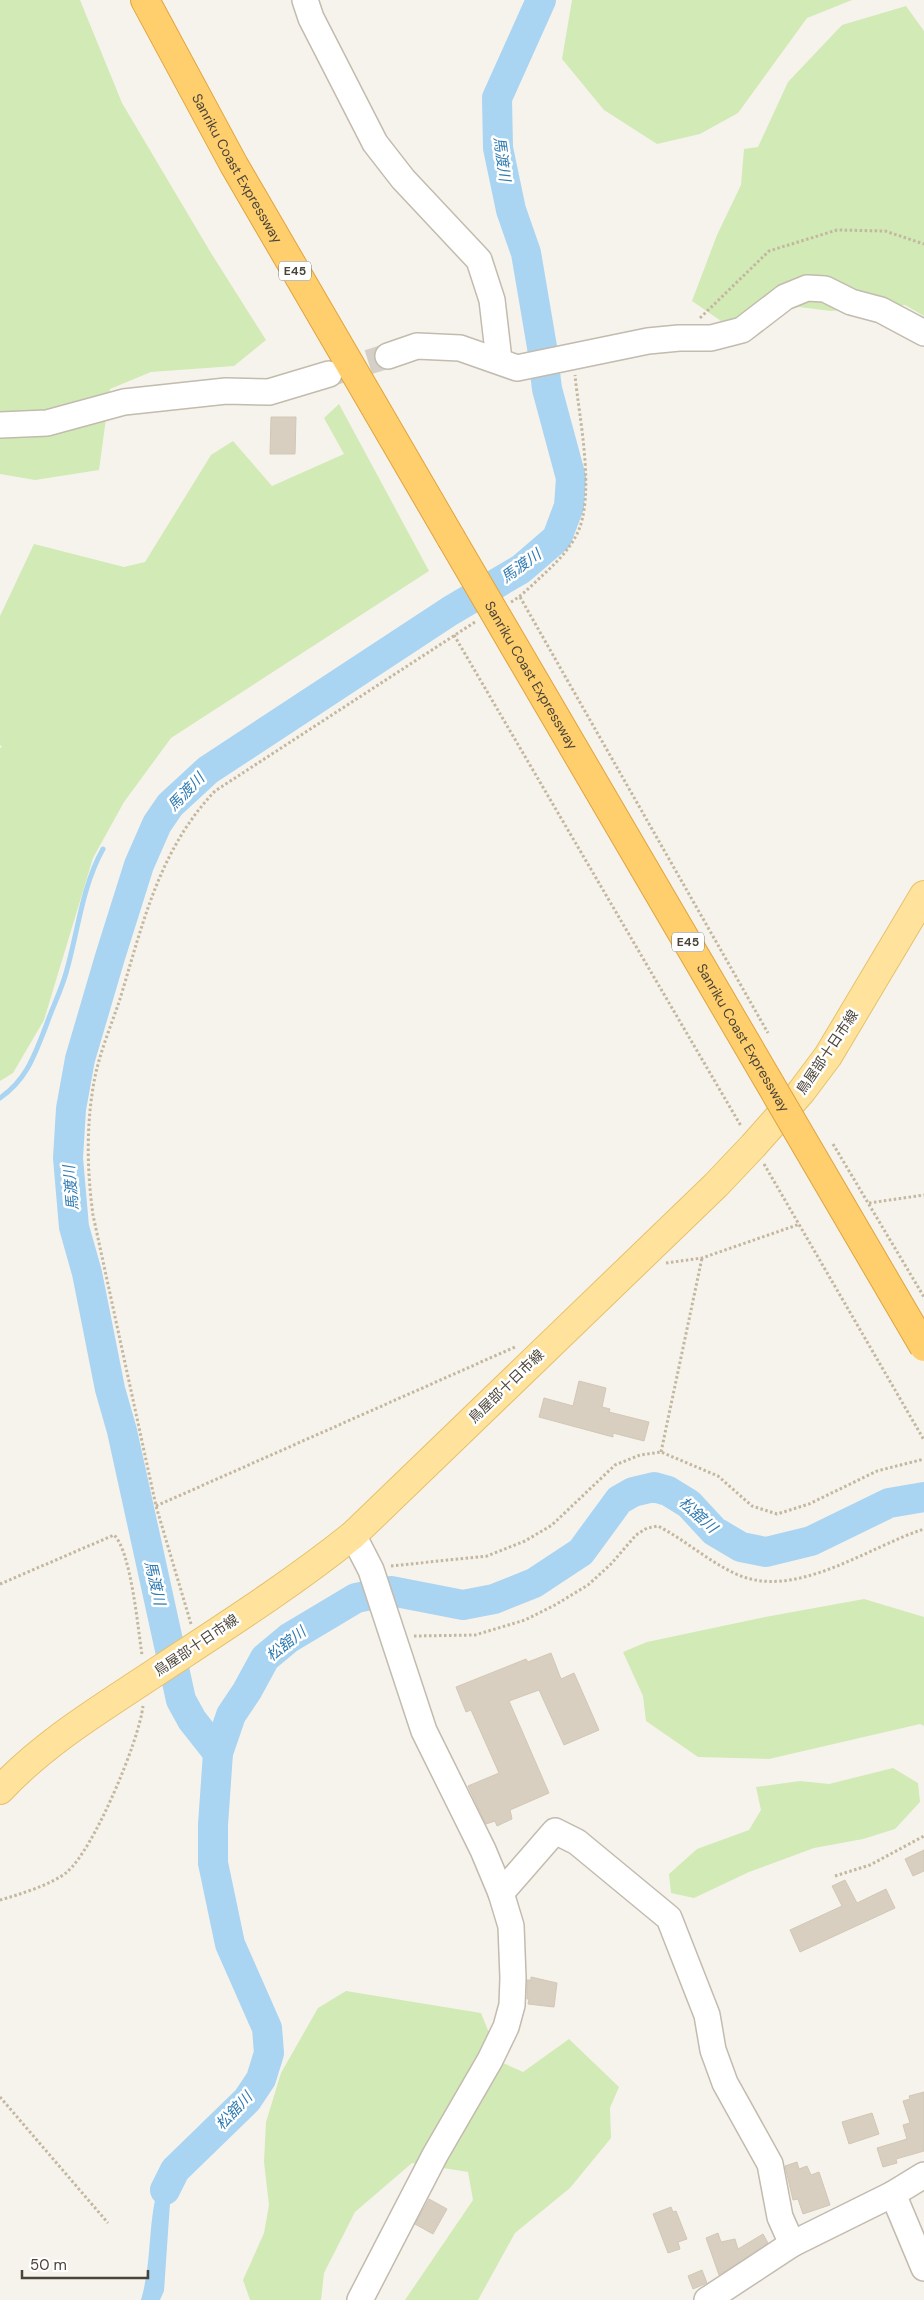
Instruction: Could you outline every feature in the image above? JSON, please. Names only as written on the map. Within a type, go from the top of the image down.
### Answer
[{"type":"highway","name":"Sanriku Coast Expressway","points":[[145,0],[234,165],[924,1347]]},
{"type":"main road","name":"鳥屋部十日市線","points":[[0,1790],[48,1746],[83,1720],[314,1566],[353,1534],[716,1185],[801,1092],[828,1056],[924,895]]},
{"type":"street","points":[[305,0],[311,18],[375,143],[403,178],[479,260],[492,300],[498,360]]},
{"type":"street","points":[[388,356],[417,346],[460,348],[517,368],[648,341],[679,338],[711,338],[742,330],[785,297],[807,288],[825,289],[851,302],[881,310],[924,333]]},
{"type":"street","points":[[0,425],[47,423],[124,402],[226,390],[268,392],[329,374]]},
{"type":"street","points":[[353,1534],[372,1573],[424,1731],[483,1850],[501,1893],[511,1926],[513,1952],[512,2005],[506,2028],[490,2060],[435,2155],[360,2300]]},
{"type":"street","points":[[501,1893],[555,1831],[577,1842],[669,1918],[707,2015],[714,2050],[725,2083],[770,2164],[780,2217],[792,2244]]},
{"type":"street","points":[[707,2300],[792,2244],[893,2194],[924,2175]]},
{"type":"street","points":[[893,2194],[924,2268]]},
{"type":"path","points":[[679,338],[769,251],[837,230],[885,231],[924,244]]},
{"type":"path","points":[[503,606],[520,597],[561,558],[577,534],[585,510],[587,480],[567,358]]},
{"type":"path","points":[[520,597],[772,1040]]},
{"type":"path","points":[[192,1648],[156,1506],[92,1215],[88,1180],[88,1132],[94,1081],[154,886],[176,841],[203,803],[215,791],[479,620]]},
{"type":"path","points":[[454,635],[800,1224],[924,1440]]},
{"type":"path","points":[[830,1140],[924,1297]]},
{"type":"path","points":[[869,1203],[924,1195]]},
{"type":"path","points":[[642,1256],[663,1263],[702,1258],[800,1224]]},
{"type":"path","points":[[661,1452],[702,1258]]},
{"type":"path","points":[[156,1506],[519,1346]]},
{"type":"path","points":[[372,1573],[400,1564],[487,1556],[525,1541],[552,1525],[615,1465],[640,1455],[661,1452],[718,1476],[752,1506],[777,1514],[809,1504],[877,1471],[924,1459]]},
{"type":"path","points":[[390,1632],[475,1635],[525,1620],[588,1585],[611,1564],[636,1535],[647,1528],[658,1526],[737,1574],[764,1582],[792,1580],[828,1569],[898,1537],[924,1529]]},
{"type":"path","points":[[0,1584],[114,1535],[121,1541],[129,1574],[148,1677],[142,1718],[129,1760],[89,1842],[67,1872],[26,1893],[0,1900]]},
{"type":"path","points":[[835,1876],[870,1865],[924,1836]]},
{"type":"path","points":[[0,2097],[108,2224]]},
{"type":"green space","points":[[0,0],[80,0],[122,103],[211,253],[266,340],[234,366],[151,372],[110,389],[99,470],[35,480],[0,474]]},
{"type":"green space","points":[[572,0],[852,0],[807,18],[738,113],[700,134],[657,144],[604,110],[562,59]]},
{"type":"green space","points":[[906,6],[924,31],[924,316],[905,305],[831,311],[799,307],[721,321],[692,301],[717,235],[741,185],[744,149],[758,147],[788,82],[842,25]]},
{"type":"green space","points":[[339,404],[429,571],[171,738],[124,802],[93,858],[44,1020],[13,1073],[0,1081],[0,748],[2,747],[0,745],[0,616],[34,544],[124,567],[145,562],[211,455],[233,441],[272,486],[344,454],[324,418]]},
{"type":"green space","points":[[864,1599],[924,1617],[924,1726],[920,1724],[769,1759],[698,1757],[646,1721],[643,1696],[623,1652],[647,1642],[765,1617]]},
{"type":"green space","points":[[893,1768],[918,1783],[920,1802],[895,1829],[863,1839],[814,1848],[749,1872],[694,1898],[671,1893],[669,1874],[697,1849],[749,1830],[761,1810],[756,1787],[800,1781],[829,1784]]},
{"type":"green space","points":[[346,1991],[481,2013],[501,2062],[523,2072],[569,2039],[619,2087],[610,2108],[611,2138],[570,2188],[515,2233],[478,2300],[405,2300],[473,2200],[468,2172],[412,2163],[355,2212],[324,2273],[321,2300],[250,2300],[243,2280],[264,2233],[269,2205],[264,2162],[266,2122],[281,2073],[318,2008]]},
{"type":"water","points":[[180,2146],[193,2164],[177,2183],[170,2203],[164,2291],[160,2300],[141,2300],[146,2280],[155,2202],[168,2164]]},
{"type":"building","points":[[271,417],[296,417],[295,454],[270,454]]},
{"type":"building","points":[[579,1381],[606,1388],[602,1407],[610,1409],[609,1412],[649,1422],[644,1441],[613,1433],[613,1437],[539,1417],[544,1398],[573,1406]]},
{"type":"building","points":[[551,1653],[561,1679],[574,1673],[599,1730],[564,1745],[539,1690],[509,1701],[549,1793],[510,1810],[512,1819],[497,1826],[495,1821],[486,1824],[468,1786],[499,1773],[471,1710],[466,1712],[456,1687],[526,1659],[528,1662]]},
{"type":"building","points":[[924,1850],[924,1871],[913,1876],[905,1859]]},
{"type":"building","points":[[845,1880],[857,1903],[886,1889],[895,1908],[800,1952],[790,1930],[842,1906],[832,1886]]},
{"type":"building","points":[[531,1977],[557,1983],[554,2007],[528,2004],[527,1980],[531,1980]]},
{"type":"building","points":[[924,2092],[924,2151],[896,2159],[897,2163],[883,2167],[877,2148],[907,2139],[903,2125],[910,2123],[903,2101],[910,2099],[909,2096]]},
{"type":"building","points":[[872,2113],[879,2134],[849,2144],[842,2122]]},
{"type":"building","points":[[797,2162],[799,2169],[807,2166],[811,2175],[819,2172],[830,2205],[803,2214],[798,2199],[793,2200],[785,2166]]},
{"type":"building","points":[[429,2199],[447,2209],[433,2234],[415,2224]]},
{"type":"building","points":[[671,2207],[673,2212],[676,2211],[687,2239],[678,2242],[680,2249],[668,2253],[653,2214]]},
{"type":"building","points":[[718,2233],[721,2242],[735,2239],[738,2249],[763,2234],[768,2243],[719,2275],[706,2238]]},
{"type":"building","points":[[702,2270],[707,2283],[693,2289],[688,2276]]},
{"type":"waterway","name":"馬渡川","points":[[218,1753],[192,1720],[181,1700],[122,1431],[110,1389],[87,1273],[74,1227],[68,1158],[71,1109],[80,1059],[139,865],[157,824],[170,805],[208,770],[450,611],[521,569],[557,538],[569,506],[571,478],[547,389],[526,253],[511,210],[498,148],[497,98],[541,0]]},
{"type":"waterway","points":[[0,1098],[23,1075],[38,1047],[64,980],[85,894],[103,849]]},
{"type":"waterway","name":"松舘川","points":[[165,2190],[175,2170],[247,2100],[261,2079],[269,2053],[267,2028],[230,1944],[213,1863],[213,1825],[218,1753],[231,1715],[265,1658],[289,1638],[356,1598],[391,1591],[463,1605],[494,1599],[534,1583],[581,1552],[619,1500],[633,1492],[654,1487],[668,1491],[689,1504],[714,1531],[741,1547],[766,1552],[811,1541],[889,1503],[924,1497]]},
{"type":"tunnel","points":[[333,373],[388,356]]}]
